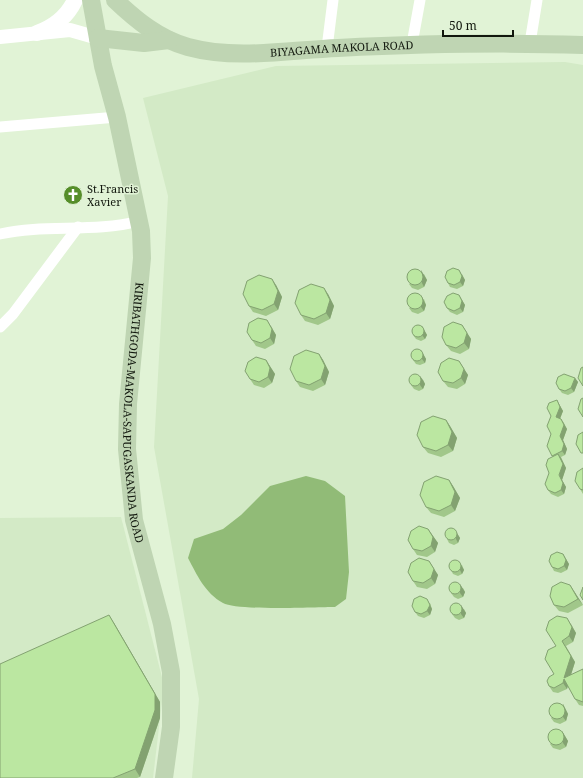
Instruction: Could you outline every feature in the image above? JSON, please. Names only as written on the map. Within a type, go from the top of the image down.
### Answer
[{"type":"main road","points":[[37,33],[59,21],[68,12],[75,0]]},
{"type":"main road","name":"KIRIBATHGODA-MAKOLA-SAPUGASKANDA ROAD","points":[[91,0],[103,66],[118,117],[139,221],[142,258],[128,404],[127,449],[134,520],[161,617],[171,672],[171,727],[164,778]]},
{"type":"main road","name":"BIYAGAMA MAKOLA ROAD","points":[[115,0],[147,27],[170,40],[188,47],[215,52],[255,53],[412,44],[530,43],[583,45]]},
{"type":"main road","points":[[98,38],[144,43],[170,40]]},
{"type":"street","points":[[327,48],[333,0]]},
{"type":"street","points":[[412,44],[420,0]]},
{"type":"street","points":[[530,43],[537,0]]},
{"type":"street","points":[[0,37],[70,30],[98,38]]},
{"type":"street","points":[[0,127],[118,117]]},
{"type":"street","points":[[0,234],[40,228],[121,226],[139,221]]},
{"type":"street","points":[[0,327],[13,314],[78,227]]},
{"type":"shaded area","points":[[565,62],[583,65],[583,778],[192,778],[199,699],[154,447],[168,196],[143,98],[276,66]]},
{"type":"shaded area","points":[[306,476],[325,481],[345,496],[349,572],[346,599],[335,607],[259,608],[231,605],[223,603],[217,599],[206,589],[188,558],[194,539],[223,529],[241,515],[270,486]]},
{"type":"shaded area","points":[[121,517],[164,685],[153,778],[0,778],[0,518]]},
{"type":"building","points":[[453,268],[459,270],[462,276],[460,282],[454,285],[448,283],[445,277],[447,271]]},
{"type":"building","points":[[412,269],[418,269],[423,274],[421,283],[418,285],[412,285],[407,280],[407,274]]},
{"type":"building","points":[[259,275],[272,279],[278,291],[274,304],[262,310],[249,306],[243,294],[247,281]]},
{"type":"building","points":[[311,284],[324,288],[330,300],[326,313],[314,319],[301,315],[295,303],[299,290]]},
{"type":"building","points":[[412,293],[418,293],[423,298],[421,307],[418,309],[412,309],[407,304],[407,298]]},
{"type":"building","points":[[453,293],[459,295],[462,301],[460,308],[454,311],[447,308],[444,302],[447,296]]},
{"type":"building","points":[[258,318],[267,320],[272,329],[270,338],[261,343],[252,340],[247,332],[249,323]]},
{"type":"building","points":[[453,322],[462,325],[467,333],[464,343],[456,348],[446,345],[442,337],[444,327]]},
{"type":"building","points":[[416,325],[420,325],[424,331],[420,337],[416,337],[412,333],[412,329]]},
{"type":"building","points":[[415,349],[419,349],[423,355],[419,361],[415,361],[411,357],[411,353]]},
{"type":"building","points":[[306,350],[319,354],[325,366],[321,379],[309,385],[296,381],[290,369],[294,356]]},
{"type":"building","points":[[256,357],[266,360],[270,368],[268,377],[259,382],[250,379],[245,371],[248,362]]},
{"type":"building","points":[[449,358],[459,361],[464,369],[461,378],[453,383],[443,381],[438,372],[441,363]]},
{"type":"building","points":[[583,367],[583,386],[578,378],[581,368]]},
{"type":"building","points":[[413,374],[417,374],[421,380],[417,386],[413,386],[409,382],[409,378]]},
{"type":"building","points":[[564,374],[575,378],[571,388],[565,391],[559,389],[556,383],[558,377]]},
{"type":"building","points":[[583,398],[583,417],[578,409],[581,399]]},
{"type":"building","points":[[557,400],[560,407],[556,417],[561,419],[564,425],[560,436],[564,444],[562,451],[552,456],[547,446],[551,434],[547,426],[551,416],[547,408],[549,403]]},
{"type":"building","points":[[433,416],[446,420],[452,432],[448,445],[436,451],[423,447],[417,435],[421,422]]},
{"type":"building","points":[[583,432],[583,453],[581,453],[576,444],[578,435]]},
{"type":"building","points":[[558,454],[563,464],[559,475],[563,483],[561,490],[555,493],[548,490],[545,484],[549,473],[546,465],[548,459]]},
{"type":"building","points":[[583,468],[583,490],[580,489],[575,481],[577,472]]},
{"type":"building","points":[[436,476],[449,480],[455,492],[451,505],[439,511],[426,507],[420,495],[424,482]]},
{"type":"building","points":[[419,526],[428,529],[433,537],[431,546],[422,551],[413,549],[408,540],[411,531]]},
{"type":"building","points":[[449,528],[453,528],[457,534],[453,540],[449,540],[445,536],[445,532]]},
{"type":"building","points":[[557,552],[563,554],[566,560],[564,566],[558,569],[552,567],[549,561],[551,555]]},
{"type":"building","points":[[419,558],[429,561],[434,569],[431,578],[423,583],[413,581],[408,572],[411,563]]},
{"type":"building","points":[[453,560],[457,560],[461,566],[457,572],[453,572],[449,568],[449,564]]},
{"type":"building","points":[[453,582],[457,582],[461,588],[457,594],[453,594],[449,590],[449,586]]},
{"type":"building","points":[[561,582],[570,585],[578,599],[564,607],[554,605],[550,596],[552,587]]},
{"type":"building","points":[[583,587],[583,600],[580,595]]},
{"type":"building","points":[[420,596],[427,599],[430,605],[427,611],[421,614],[415,612],[412,606],[414,599]]},
{"type":"building","points":[[454,603],[458,603],[462,609],[458,615],[454,615],[450,611],[450,607]]},
{"type":"building","points":[[109,615],[155,694],[155,710],[135,769],[113,778],[0,778],[0,664]]},
{"type":"building","points":[[557,616],[567,618],[572,627],[569,636],[562,641],[571,656],[564,678],[583,669],[583,702],[575,699],[564,679],[563,683],[554,688],[549,686],[547,681],[549,677],[554,674],[545,659],[548,650],[556,646],[546,630],[549,621]]},
{"type":"building","points":[[554,703],[560,703],[565,708],[563,717],[560,719],[554,719],[549,714],[549,708]]},
{"type":"building","points":[[553,729],[559,729],[564,734],[562,743],[559,745],[553,745],[548,740],[548,734]]},
{"type":"place","name":"St.Francis Xavier","points":[[73,195]]}]
